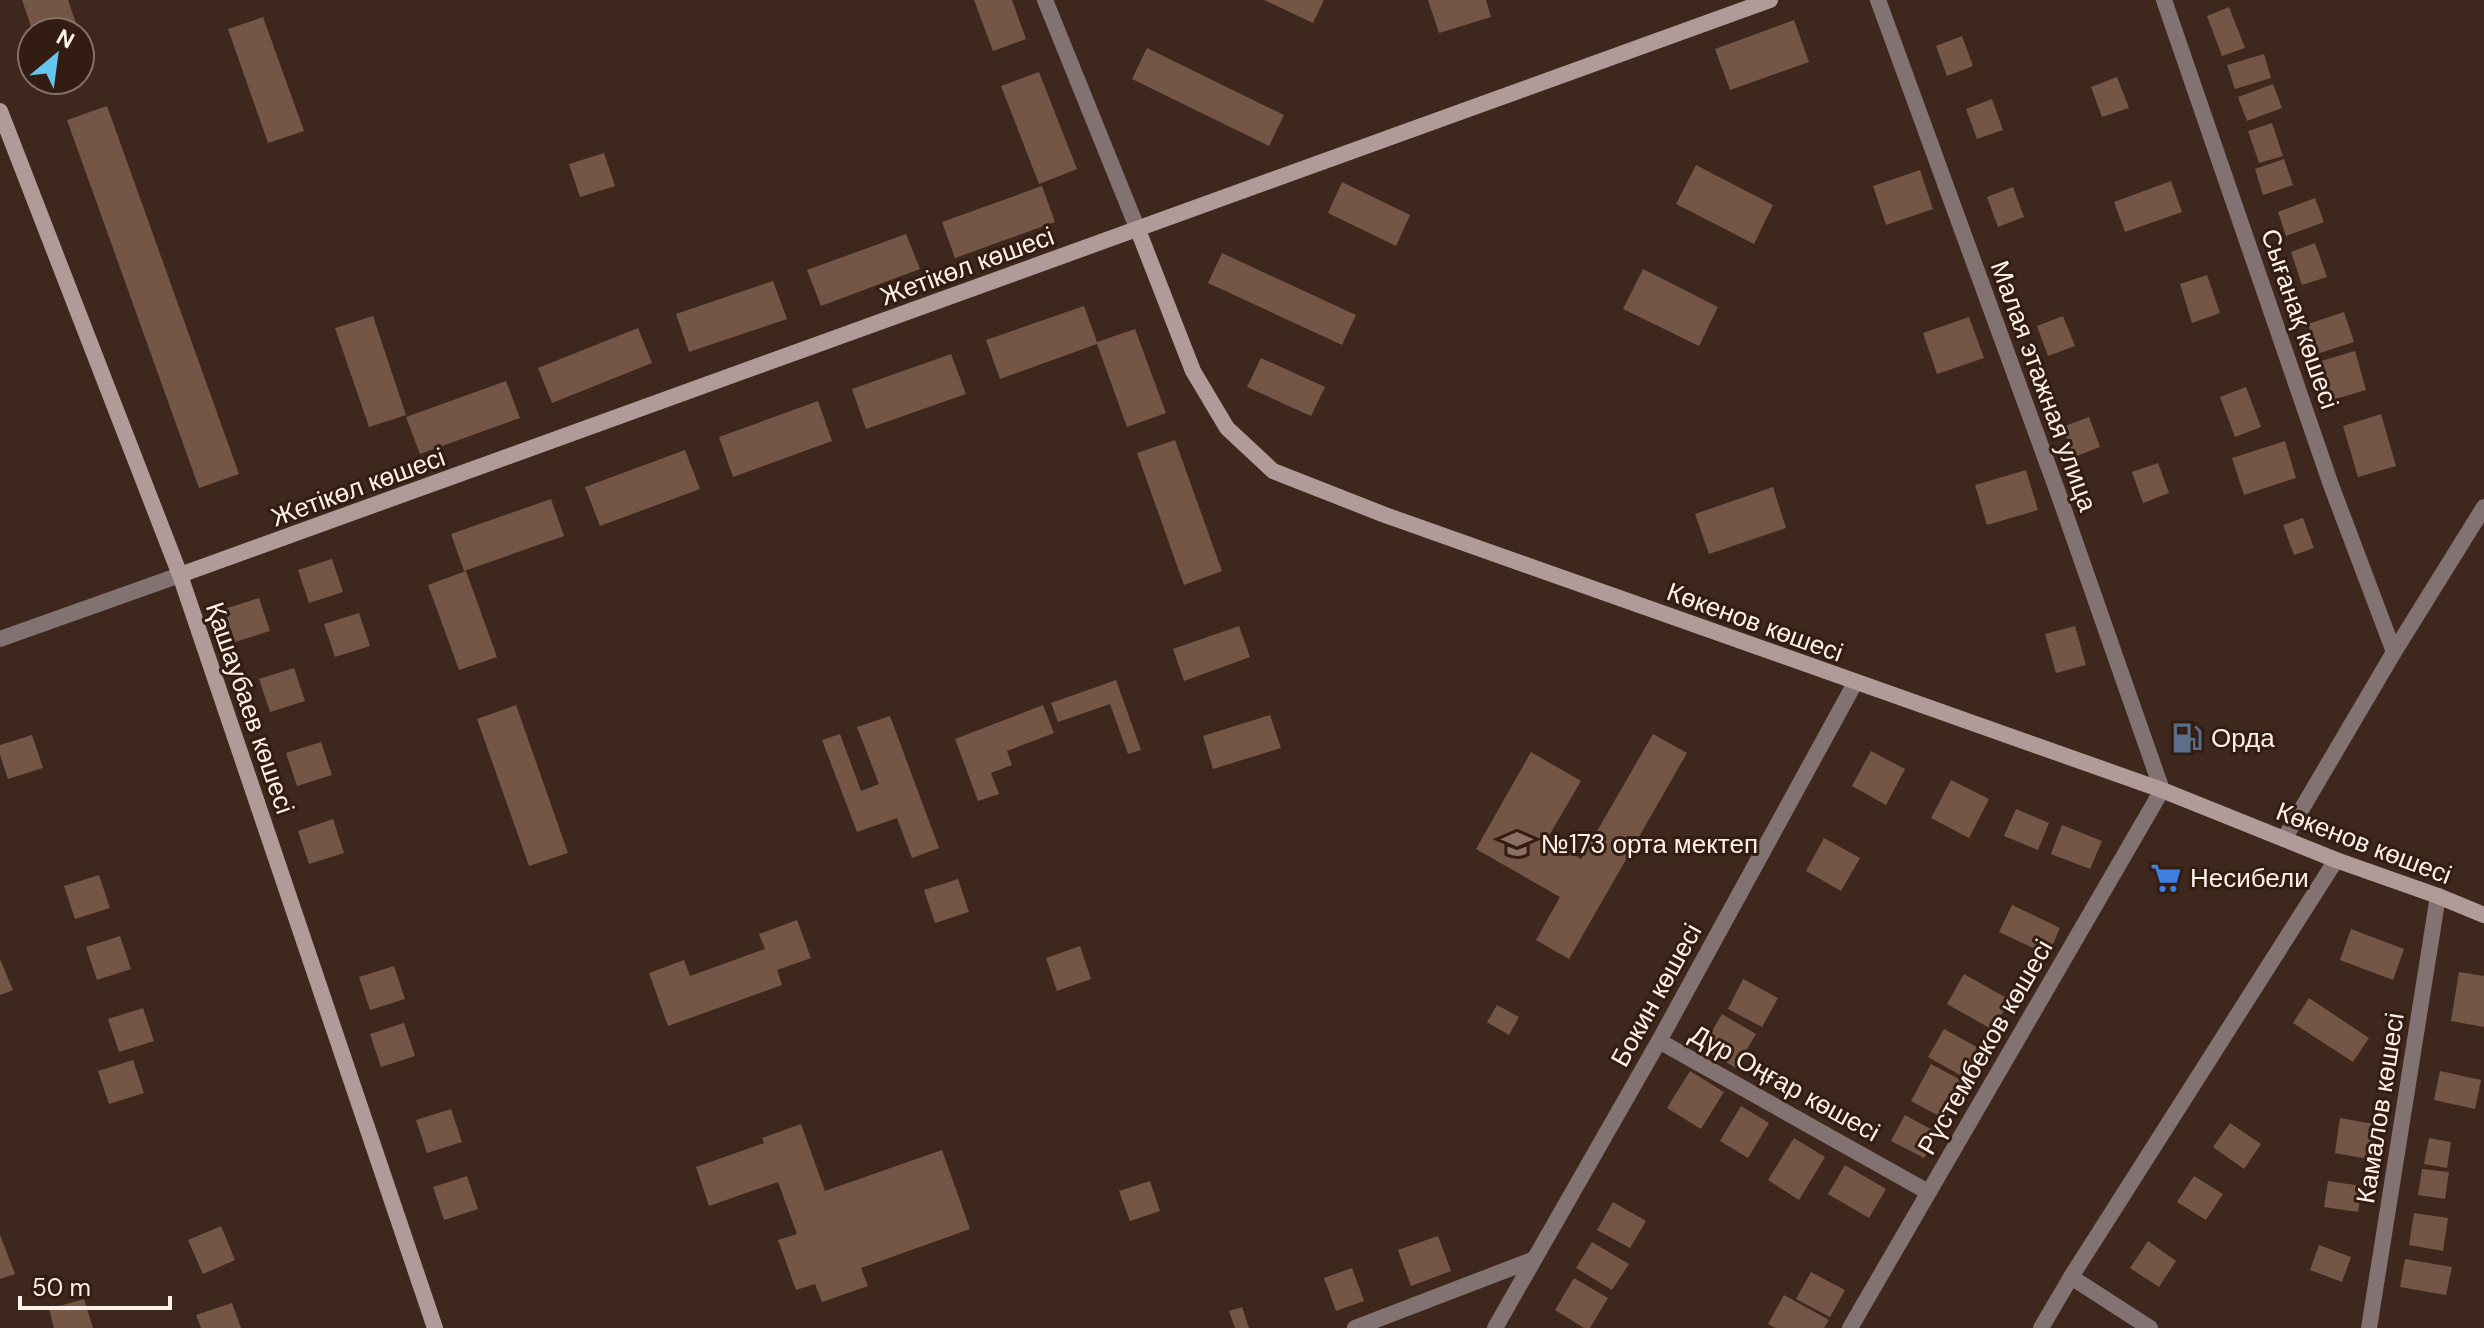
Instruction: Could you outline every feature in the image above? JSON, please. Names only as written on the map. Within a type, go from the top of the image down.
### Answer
[{"type":"street","points":[[1045,0],[1138,230]]},
{"type":"street","name":"Жетікөл көшесі","points":[[180,575],[1770,0]]},
{"type":"street","name":"Малая этажная улица","points":[[1878,0],[2057,490],[2162,790]]},
{"type":"street","name":"Сығанақ көшесі","points":[[2164,0],[2326,470],[2394,652]]},
{"type":"street","name":"Қашаубаев көшесі","points":[[0,111],[180,575],[435,1328]]},
{"type":"street","name":"Көкенов көшесі","points":[[1138,230],[1193,371],[1227,428],[1273,471],[1400,521],[2162,790],[2484,915]]},
{"type":"street","points":[[2284,839],[2484,507]]},
{"type":"street","points":[[0,639],[180,575]]},
{"type":"street","name":"Бокин көшесі","points":[[1495,1328],[1659,1041],[1855,683]]},
{"type":"street","name":"Рүстембеков көшесі","points":[[1850,1328],[2162,790]]},
{"type":"street","points":[[2041,1328],[2336,860]]},
{"type":"street","name":"Камалов көшесі","points":[[2369,1328],[2438,896]]},
{"type":"street","name":"Дүр Оңғар көшесі","points":[[1659,1041],[1928,1192]]},
{"type":"street","points":[[1355,1328],[1532,1260]]},
{"type":"street","points":[[2071,1277],[2150,1328]]},
{"type":"building","points":[[22,0],[68,0],[74,16],[28,16]]},
{"type":"building","points":[[974,0],[1012,0],[1026,39],[993,51]]},
{"type":"building","points":[[1264,0],[1324,0],[1313,23]]},
{"type":"building","points":[[1428,0],[1486,0],[1491,17],[1439,33]]},
{"type":"building","points":[[2229,7],[2245,48],[2222,56],[2207,16]]},
{"type":"building","points":[[263,17],[304,131],[268,143],[228,29]]},
{"type":"building","points":[[1794,20],[1809,62],[1730,90],[1715,49]]},
{"type":"building","points":[[1962,36],[1973,66],[1947,76],[1936,46]]},
{"type":"building","points":[[1147,48],[1284,115],[1269,146],[1132,79]]},
{"type":"building","points":[[2264,54],[2271,78],[2235,89],[2227,65]]},
{"type":"building","points":[[1039,72],[1077,169],[1039,184],[1001,86]]},
{"type":"building","points":[[2117,77],[2129,108],[2102,117],[2091,87]]},
{"type":"building","points":[[2273,84],[2282,108],[2247,121],[2238,97]]},
{"type":"building","points":[[1992,99],[2003,130],[1977,139],[1966,109]]},
{"type":"building","points":[[107,106],[239,474],[199,488],[67,120]]},
{"type":"building","points":[[2272,123],[2283,156],[2259,163],[2248,131]]},
{"type":"building","points":[[604,153],[615,186],[580,197],[569,164]]},
{"type":"building","points":[[2284,159],[2293,185],[2263,195],[2255,169]]},
{"type":"building","points":[[1696,165],[1773,205],[1754,244],[1676,204]]},
{"type":"building","points":[[1920,170],[1933,209],[1886,225],[1873,186]]},
{"type":"building","points":[[2171,181],[2182,212],[2125,232],[2114,202]]},
{"type":"building","points":[[1342,182],[1410,215],[1396,246],[1328,213]]},
{"type":"building","points":[[1042,186],[1055,222],[955,258],[942,222]]},
{"type":"building","points":[[2013,187],[2024,217],[1998,227],[1987,197]]},
{"type":"building","points":[[2315,198],[2324,222],[2286,236],[2278,212]]},
{"type":"building","points":[[906,234],[920,269],[821,306],[807,270]]},
{"type":"building","points":[[2315,243],[2327,277],[2302,285],[2291,252]]},
{"type":"building","points":[[1222,253],[1356,315],[1342,345],[1208,283]]},
{"type":"building","points":[[1643,269],[1718,307],[1699,346],[1623,309]]},
{"type":"building","points":[[2207,275],[2220,313],[2192,323],[2180,284]]},
{"type":"building","points":[[773,281],[787,319],[689,352],[676,314]]},
{"type":"building","points":[[1084,306],[1097,342],[1135,329],[1166,413],[1127,427],[1097,344],[1000,379],[986,340]]},
{"type":"building","points":[[2344,312],[2354,342],[2317,354],[2308,324]]},
{"type":"building","points":[[373,316],[406,415],[369,427],[335,328]]},
{"type":"building","points":[[2063,316],[2075,346],[2048,356],[2037,326]]},
{"type":"building","points":[[1969,317],[1984,358],[1937,374],[1923,333]]},
{"type":"building","points":[[638,328],[652,363],[552,403],[538,368]]},
{"type":"building","points":[[2355,351],[2366,390],[2332,400],[2321,361]]},
{"type":"building","points":[[951,354],[966,394],[866,429],[852,389]]},
{"type":"building","points":[[1261,358],[1325,387],[1311,416],[1247,387]]},
{"type":"building","points":[[506,381],[520,418],[420,454],[406,417]]},
{"type":"building","points":[[2246,387],[2261,427],[2235,437],[2220,397]]},
{"type":"building","points":[[818,401],[832,441],[733,477],[719,437]]},
{"type":"building","points":[[2381,414],[2396,466],[2358,477],[2343,426]]},
{"type":"building","points":[[2089,417],[2100,447],[2074,457],[2062,427]]},
{"type":"building","points":[[1175,440],[1222,571],[1184,585],[1137,453]]},
{"type":"building","points":[[2285,441],[2296,478],[2244,495],[2232,458]]},
{"type":"building","points":[[685,450],[700,489],[600,526],[585,487]]},
{"type":"building","points":[[2158,463],[2169,493],[2143,503],[2132,472]]},
{"type":"building","points":[[2026,470],[2038,510],[1987,525],[1975,485]]},
{"type":"building","points":[[1773,487],[1786,528],[1709,554],[1695,514]]},
{"type":"building","points":[[551,499],[564,536],[464,571],[451,534]]},
{"type":"building","points":[[2303,518],[2314,548],[2294,555],[2283,525]]},
{"type":"building","points":[[332,559],[343,592],[309,603],[298,570]]},
{"type":"building","points":[[466,571],[497,657],[459,670],[428,585]]},
{"type":"building","points":[[259,598],[270,631],[235,642],[224,609]]},
{"type":"building","points":[[359,613],[370,646],[335,657],[324,624]]},
{"type":"building","points":[[1239,626],[1250,657],[1184,681],[1173,649]]},
{"type":"building","points":[[2075,626],[2086,665],[2056,673],[2045,634]]},
{"type":"building","points":[[294,668],[305,701],[270,712],[259,679]]},
{"type":"building","points":[[1116,680],[1141,750],[1128,754],[1110,704],[1058,722],[1051,703]]},
{"type":"building","points":[[516,705],[568,853],[529,866],[477,719]]},
{"type":"building","points":[[1043,705],[1054,733],[1007,751],[1012,765],[991,773],[999,794],[978,801],[955,739]]},
{"type":"building","points":[[1270,715],[1281,748],[1213,769],[1203,736]]},
{"type":"building","points":[[890,716],[939,848],[912,858],[897,818],[857,832],[822,740],[840,734],[861,791],[879,784],[857,727]]},
{"type":"building","name":"№173 орта мектеп","points":[[1653,734],[1687,753],[1569,959],[1536,940],[1560,897],[1476,849],[1531,752],[1581,781],[1547,839],[1581,859]]},
{"type":"building","points":[[32,735],[43,768],[8,779],[0,745]]},
{"type":"building","points":[[321,742],[332,775],[297,786],[286,753]]},
{"type":"building","points":[[1871,751],[1905,769],[1886,805],[1852,786]]},
{"type":"building","points":[[1951,780],[1989,799],[1969,838],[1931,818]]},
{"type":"building","points":[[2016,809],[2049,823],[2038,850],[2004,836]]},
{"type":"building","points":[[333,819],[344,853],[309,864],[298,831]]},
{"type":"building","points":[[2062,825],[2102,841],[2090,869],[2051,854]]},
{"type":"building","points":[[1824,838],[1860,858],[1841,891],[1806,871]]},
{"type":"building","points":[[99,875],[110,908],[75,919],[64,886]]},
{"type":"building","points":[[958,879],[969,912],[935,923],[924,890]]},
{"type":"building","points":[[2012,905],[2060,928],[2048,955],[1999,932]]},
{"type":"building","points":[[797,920],[811,958],[777,970],[782,985],[668,1026],[649,973],[684,960],[690,976],[765,949],[759,934]]},
{"type":"building","points":[[2351,929],[2404,949],[2393,980],[2340,960]]},
{"type":"building","points":[[120,936],[131,969],[97,980],[86,947]]},
{"type":"building","points":[[1080,946],[1091,979],[1057,991],[1046,958]]},
{"type":"building","points":[[0,959],[13,990],[0,995]]},
{"type":"building","points":[[394,966],[405,999],[370,1010],[359,977]]},
{"type":"building","points":[[2459,972],[2484,976],[2484,1027],[2451,1021]]},
{"type":"building","points":[[1964,974],[2010,1000],[1993,1030],[1947,1004]]},
{"type":"building","points":[[1743,979],[1778,998],[1762,1027],[1728,1009]]},
{"type":"building","points":[[2309,998],[2369,1038],[2353,1062],[2293,1023]]},
{"type":"building","points":[[1497,1005],[1519,1017],[1509,1035],[1487,1022]]},
{"type":"building","points":[[143,1008],[154,1041],[119,1052],[108,1019]]},
{"type":"building","points":[[1722,1014],[1756,1034],[1736,1068],[1702,1048]]},
{"type":"building","points":[[404,1023],[415,1056],[381,1067],[370,1034]]},
{"type":"building","points":[[1944,1029],[1984,1051],[1969,1080],[1928,1057]]},
{"type":"building","points":[[133,1060],[144,1093],[109,1104],[98,1071]]},
{"type":"building","points":[[1931,1064],[1968,1084],[1948,1121],[1911,1101]]},
{"type":"building","points":[[1690,1071],[1724,1092],[1701,1129],[1667,1108]]},
{"type":"building","points":[[2440,1071],[2481,1080],[2475,1109],[2434,1100]]},
{"type":"building","points":[[1741,1106],[1769,1123],[1748,1158],[1720,1141]]},
{"type":"building","points":[[451,1109],[462,1142],[427,1153],[416,1120]]},
{"type":"building","points":[[1905,1115],[1938,1133],[1924,1158],[1891,1141]]},
{"type":"building","points":[[2340,1118],[2374,1124],[2368,1159],[2335,1153]]},
{"type":"building","points":[[2230,1123],[2261,1144],[2244,1169],[2213,1147]]},
{"type":"building","points":[[801,1124],[825,1191],[942,1150],[970,1229],[861,1268],[868,1286],[822,1302],[815,1284],[796,1290],[778,1240],[797,1234],[778,1182],[709,1206],[696,1167],[764,1143],[762,1138]]},
{"type":"building","points":[[1794,1138],[1825,1157],[1799,1200],[1768,1180]]},
{"type":"building","points":[[2429,1138],[2451,1142],[2447,1168],[2424,1164]]},
{"type":"building","points":[[1845,1165],[1886,1189],[1869,1218],[1828,1194]]},
{"type":"building","points":[[2422,1169],[2449,1172],[2445,1199],[2418,1195]]},
{"type":"building","points":[[467,1176],[478,1209],[444,1220],[433,1187]]},
{"type":"building","points":[[2194,1176],[2223,1194],[2206,1220],[2177,1202]]},
{"type":"building","points":[[1150,1181],[1160,1211],[1130,1221],[1119,1191]]},
{"type":"building","points":[[2328,1181],[2362,1186],[2358,1212],[2324,1207]]},
{"type":"building","points":[[1613,1202],[1646,1221],[1630,1248],[1597,1230]]},
{"type":"building","points":[[2414,1213],[2448,1218],[2443,1251],[2409,1245]]},
{"type":"building","points":[[221,1226],[235,1260],[203,1274],[188,1240]]},
{"type":"building","points":[[0,1235],[15,1274],[0,1279]]},
{"type":"building","points":[[1438,1236],[1451,1271],[1411,1286],[1398,1250]]},
{"type":"building","points":[[2148,1241],[2176,1261],[2159,1287],[2130,1268]]},
{"type":"building","points":[[1592,1242],[1629,1264],[1612,1290],[1576,1268]]},
{"type":"building","points":[[2319,1245],[2351,1257],[2342,1282],[2310,1270]]},
{"type":"building","points":[[2405,1259],[2452,1267],[2446,1295],[2400,1287]]},
{"type":"building","points":[[1352,1268],[1364,1301],[1336,1311],[1324,1278]]},
{"type":"building","points":[[1811,1272],[1845,1290],[1830,1317],[1796,1299]]},
{"type":"building","points":[[1574,1278],[1608,1298],[1590,1328],[1584,1328],[1555,1310]]},
{"type":"building","points":[[1784,1295],[1829,1320],[1824,1328],[1776,1328],[1768,1324]]},
{"type":"building","points":[[84,1299],[93,1328],[54,1328],[49,1309]]},
{"type":"building","points":[[232,1303],[241,1328],[201,1328],[196,1315]]},
{"type":"building","points":[[1242,1307],[1249,1328],[1235,1328],[1229,1311]]},
{"type":"place","name":"Орда","points":[[2187,738]]},
{"type":"place","name":"№173 орта мектеп","points":[[1517,844]]},
{"type":"place","name":"Несибели","points":[[2166,878]]}]
